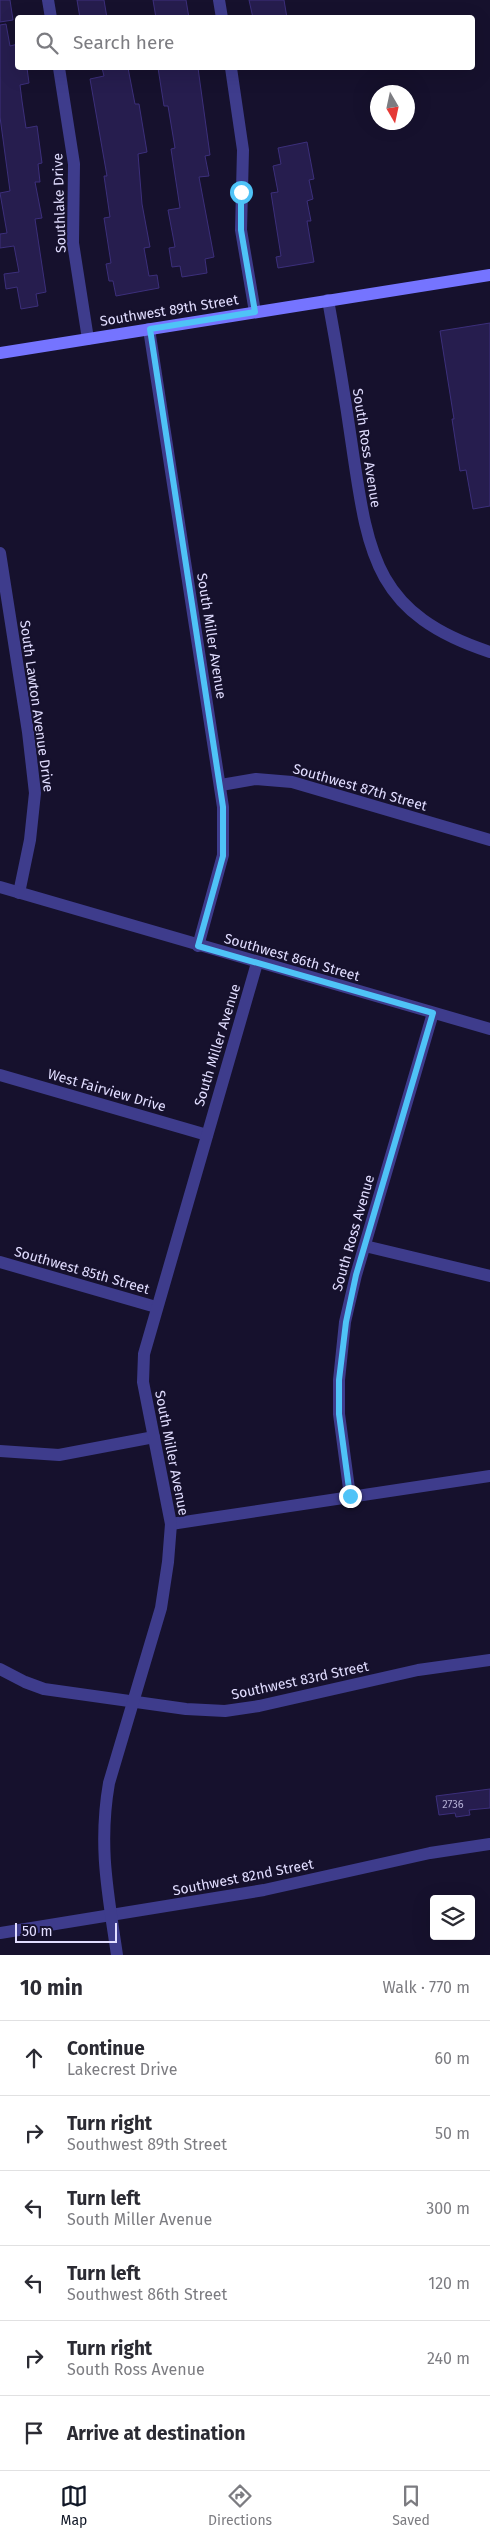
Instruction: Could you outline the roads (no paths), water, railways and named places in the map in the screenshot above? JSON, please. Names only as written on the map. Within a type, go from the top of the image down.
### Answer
[{"type":"main road","name":"Southwest 89th Street","points":[[0,353],[490,274]]},
{"type":"street","points":[[48,0],[50,15]]},
{"type":"street","points":[[219,0],[222,15]]},
{"type":"street","name":"Southlake Drive","points":[[59,70],[75,171],[73,243],[88,338]]},
{"type":"street","points":[[231,70],[243,150],[241,230],[255,312]]},
{"type":"street","name":"South Ross Avenue","points":[[328,300],[363,521],[378,563],[396,593],[419,618],[449,637],[490,652]]},
{"type":"street","name":"South Miller Avenue","points":[[150,329],[221,785],[224,824],[223,856],[198,946]]},
{"type":"street","name":"South Lawton Avenue Drive","points":[[0,553],[28,732],[35,793],[30,840],[19,893]]},
{"type":"street","name":"Southwest 87th Street","points":[[221,785],[256,780],[292,782],[490,840]]},
{"type":"street","name":"Southwest 86th Street","points":[[0,887],[198,946],[490,1029]]},
{"type":"street","name":"South Miller Avenue","points":[[117,1955],[103,1854],[104,1813],[109,1783],[161,1608],[168,1562],[171,1524],[142,1365],[156,1307],[257,963]]},
{"type":"street","name":"South Ross Avenue","points":[[350,1496],[341,1438],[339,1380],[349,1304],[433,1013]]},
{"type":"street","name":"West Fairview Drive","points":[[0,1075],[206,1134]]},
{"type":"street","points":[[365,1246],[490,1276]]},
{"type":"street","name":"Southwest 85th Street","points":[[0,1262],[156,1307]]},
{"type":"street","points":[[0,1451],[59,1455],[154,1437]]},
{"type":"street","points":[[171,1524],[490,1476]]},
{"type":"street","name":"Southwest 83rd Street","points":[[0,1669],[37,1687],[200,1711],[236,1710],[418,1670],[490,1660]]},
{"type":"street","name":"Southwest 82nd Street","points":[[0,1933],[264,1890],[430,1853],[490,1844]]}]
